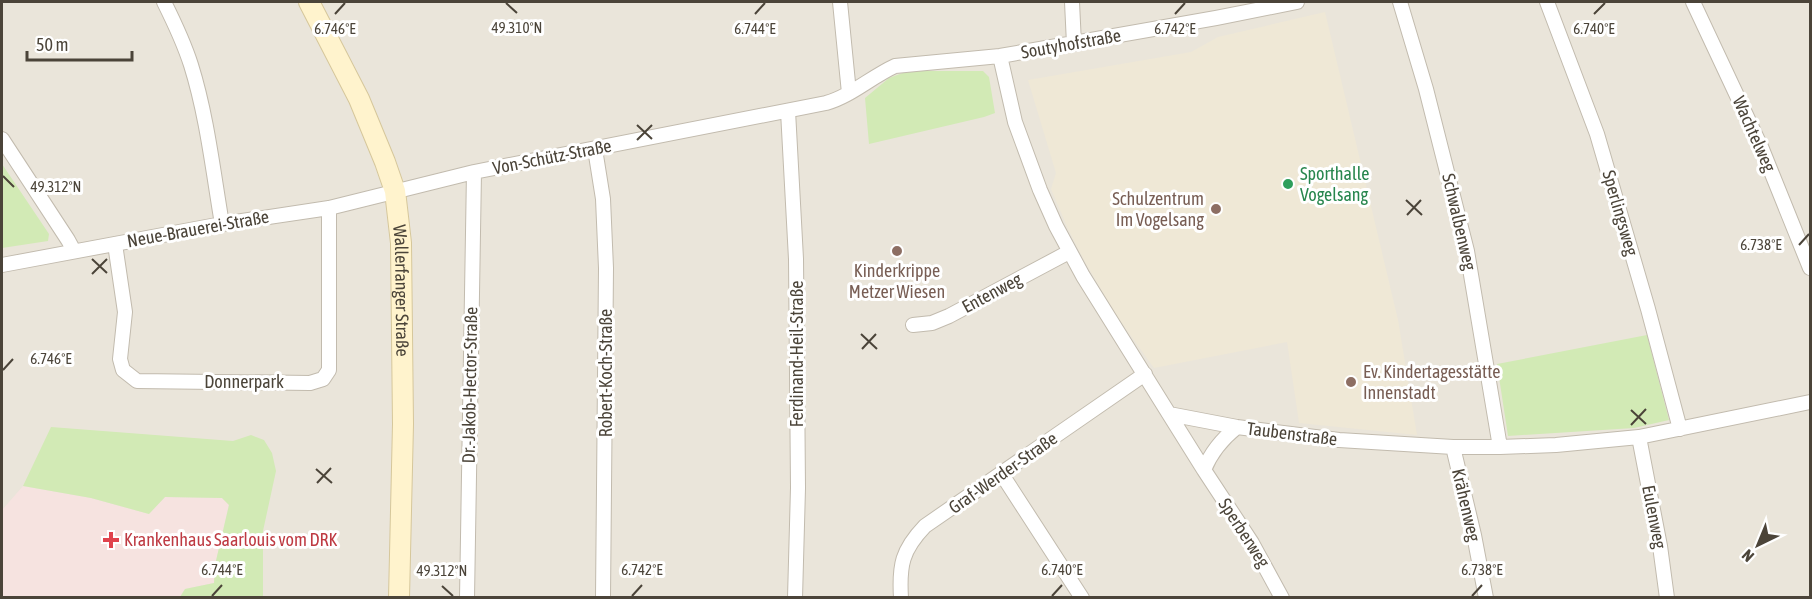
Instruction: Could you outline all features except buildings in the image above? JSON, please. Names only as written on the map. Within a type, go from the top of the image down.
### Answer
[{"type":"main road","name":"Wallerfanger Straße","points":[[309,2],[359,99],[385,162],[394,191],[401,243],[403,424],[399,597]]},
{"type":"street","points":[[164,2],[176,24],[191,66],[222,224]]},
{"type":"street","points":[[840,2],[849,93]]},
{"type":"street","points":[[1072,2],[1074,44]]},
{"type":"street","name":"Soutyhofstraße","points":[[849,93],[895,66],[1000,57],[1295,2]]},
{"type":"street","name":"Schwalbenweg","points":[[1400,2],[1426,89],[1467,251],[1500,447]]},
{"type":"street","name":"Sperlingsweg","points":[[1547,2],[1597,134],[1680,429]]},
{"type":"street","name":"Wachtelweg","points":[[1693,2],[1762,149],[1810,268]]},
{"type":"street","points":[[1000,57],[1010,104],[1025,150],[1040,190],[1069,252],[1169,414]]},
{"type":"street","name":"Von-Schütz-Straße","points":[[394,191],[474,172],[826,103],[849,93]]},
{"type":"street","name":"Ferdinand-Heil-Straße","points":[[788,111],[796,259],[798,488],[795,597]]},
{"type":"street","points":[[2,139],[74,251]]},
{"type":"street","name":"Robert-Koch-Straße","points":[[595,149],[603,199],[606,268],[603,597]]},
{"type":"street","name":"Dr.-Jakob-Hector-Straße","points":[[467,597],[474,172]]},
{"type":"street","name":"Neue-Brauerei-Straße","points":[[2,265],[222,224],[329,208],[394,191]]},
{"type":"street","name":"Donnerpark","points":[[116,244],[125,312],[120,358],[123,370],[138,381],[310,382],[323,379],[328,370],[329,208]]},
{"type":"street","name":"Entenweg","points":[[913,325],[932,323],[949,316],[1069,252]]},
{"type":"street","name":"Graf-Werder-Straße","points":[[900,597],[899,575],[903,555],[925,526],[1145,374]]},
{"type":"street","name":"Taubenstraße","points":[[1169,414],[1237,427],[1350,441],[1453,447],[1500,447],[1556,445],[1639,437],[1810,402]]},
{"type":"street","name":"Sperberweg","points":[[1169,414],[1252,543],[1282,597]]},
{"type":"street","points":[[1204,470],[1216,447],[1237,427]]},
{"type":"street","name":"Eulenweg","points":[[1639,437],[1660,546],[1667,597]]},
{"type":"street","name":"Krähenweg","points":[[1453,447],[1486,597]]},
{"type":"street","points":[[1001,473],[1083,597]]},
{"type":"shaded area","points":[[2,2],[1810,2],[1810,597],[2,597]]},
{"type":"shaded area","name":"Schulzentrum Im Vogelsang","points":[[1325,12],[1398,320],[1417,435],[1299,423],[1287,342],[1154,368],[1118,318],[1085,262],[1051,189],[1056,173],[1028,80],[1191,52],[1218,37]]},
{"type":"shaded area","name":"Krankenhaus Saarlouis vom DRK","points":[[23,486],[91,498],[149,514],[165,497],[222,498],[229,504],[215,565],[214,583],[185,589],[180,597],[2,598],[2,510]]},
{"type":"green space","points":[[908,71],[983,71],[989,77],[995,113],[869,144],[865,98],[889,78]]},
{"type":"green space","points":[[2,164],[49,234],[48,241],[2,248]]},
{"type":"green space","points":[[1647,335],[1669,420],[1634,428],[1508,436],[1497,364]]},
{"type":"green space","points":[[51,427],[233,441],[251,435],[264,440],[272,453],[276,471],[263,531],[263,597],[180,597],[185,589],[214,583],[215,565],[229,505],[222,498],[165,497],[149,514],[91,498],[23,486]]},
{"type":"place","name":"Sporthalle Vogelsang","points":[[1288,184]]},
{"type":"place","name":"Schulzentrum Im Vogelsang","points":[[1216,209]]},
{"type":"place","name":"Kinderkrippe Metzer Wiesen","points":[[897,251]]},
{"type":"place","name":"Ev. Kindertagesstätte Innenstadt","points":[[1351,382]]},
{"type":"place","name":"Krankenhaus Saarlouis vom DRK","points":[[111,540]]}]
